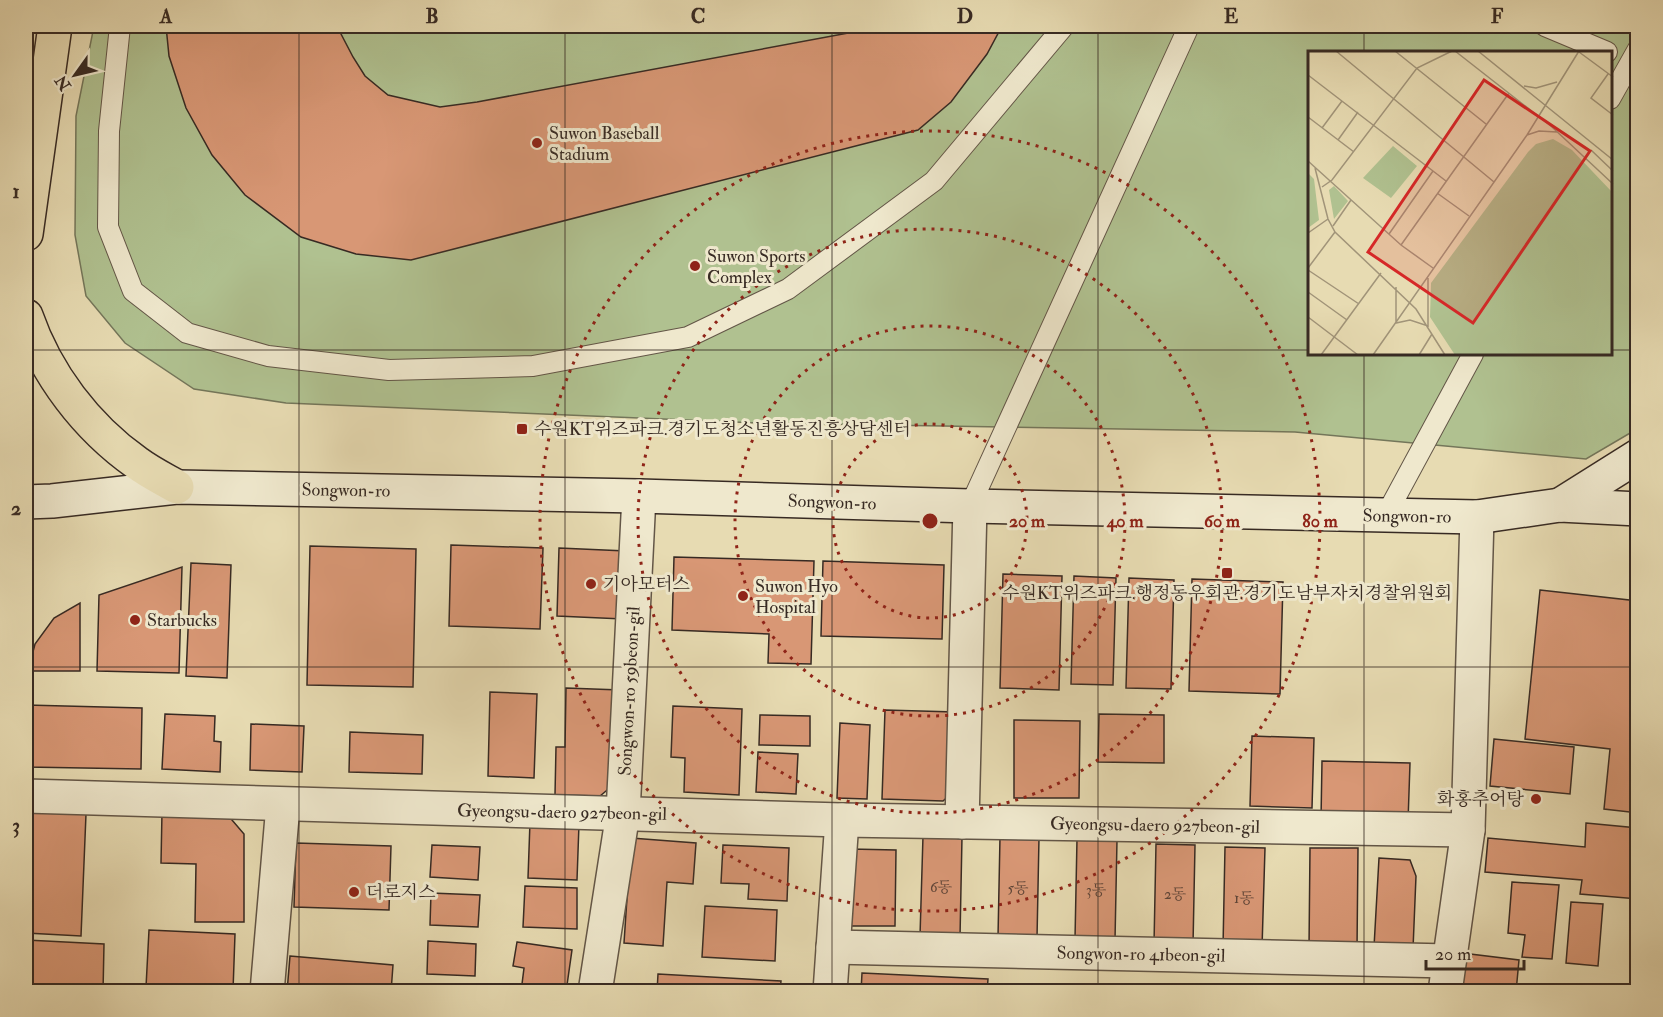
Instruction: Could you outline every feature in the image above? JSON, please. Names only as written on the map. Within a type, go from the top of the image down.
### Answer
[{"type":"main road","points":[[26,234],[55,26]]},
{"type":"main road","points":[[26,316],[33,337],[57,382],[91,423],[136,462],[177,487]]},
{"type":"street","points":[[1560,505],[1638,456]]},
{"type":"street","name":"Songwon-ro","points":[[26,502],[177,487],[1477,517],[1560,505],[1638,509]]},
{"type":"street","name":"Songwon-ro 59beon-gil","points":[[596,992],[623,813],[639,496]]},
{"type":"street","points":[[962,822],[970,506]]},
{"type":"street","name":"Songwon-ro 41beon-gil","points":[[833,946],[1447,976],[1468,830],[1477,517]]},
{"type":"street","name":"Gyeongsu-daero 927beon-gil","points":[[26,796],[842,820],[1468,830]]},
{"type":"street","points":[[267,992],[283,805]]},
{"type":"street","points":[[831,992],[842,820]]},
{"type":"lane","points":[[120,26],[109,131],[108,227],[133,291],[187,333],[268,356],[389,370],[533,366],[688,337],[788,289],[934,181],[1064,26]]},
{"type":"lane","points":[[970,506],[1188,26]]},
{"type":"lane","points":[[1545,26],[1604,51]]},
{"type":"lane","points":[[1612,54],[1635,59],[1612,97]]},
{"type":"lane","points":[[1386,515],[1472,356]]},
{"type":"green space","name":"Suwon Sports Complex","points":[[94,26],[1637,26],[1637,429],[1586,459],[1295,432],[758,423],[286,403],[194,389],[125,343],[86,296],[75,235],[76,116]]},
{"type":"building","name":"Suwon Baseball Stadium","points":[[166,26],[339,26],[353,57],[365,76],[388,95],[440,107],[886,26],[1002,26],[987,54],[951,102],[918,130],[411,260],[356,254],[301,237],[245,195],[212,155],[186,108],[169,56]]},
{"type":"building","points":[[451,545],[543,548],[540,629],[449,626]]},
{"type":"building","points":[[310,546],[416,549],[413,687],[307,685]]},
{"type":"building","name":"기아모터스","points":[[559,548],[626,551],[623,619],[557,616]]},
{"type":"building","name":"Suwon Hyo Hospital","points":[[674,557],[814,561],[811,664],[768,663],[769,634],[672,630]]},
{"type":"building","points":[[823,561],[944,565],[942,639],[821,636]]},
{"type":"building","points":[[191,563],[231,565],[227,678],[186,676]]},
{"type":"building","points":[[182,567],[179,673],[97,671],[99,595]]},
{"type":"building","points":[[1003,574],[1062,576],[1059,690],[1000,688]]},
{"type":"building","points":[[1074,576],[1116,578],[1113,685],[1071,684]]},
{"type":"building","points":[[1129,578],[1174,580],[1171,689],[1126,688]]},
{"type":"building","points":[[1192,579],[1283,582],[1280,694],[1189,691]]},
{"type":"building","points":[[1540,590],[1638,601],[1638,813],[1604,809],[1610,749],[1525,739]]},
{"type":"building","points":[[80,603],[80,671],[28,671],[35,644],[54,618]]},
{"type":"building","points":[[566,688],[620,690],[618,781],[600,796],[555,795],[556,747],[565,747]]},
{"type":"building","points":[[490,692],[537,694],[534,778],[488,776]]},
{"type":"building","points":[[26,705],[142,708],[141,769],[26,767]]},
{"type":"building","points":[[673,706],[742,709],[739,795],[684,792],[685,758],[671,757]]},
{"type":"building","points":[[885,710],[955,712],[953,792],[943,801],[882,799]]},
{"type":"building","points":[[165,714],[215,716],[214,741],[221,742],[220,772],[162,769]]},
{"type":"building","points":[[1099,714],[1164,715],[1164,763],[1098,762]]},
{"type":"building","points":[[760,715],[810,716],[810,746],[759,745]]},
{"type":"building","points":[[1014,720],[1080,721],[1079,798],[1014,798]]},
{"type":"building","points":[[840,723],[870,725],[867,799],[837,798]]},
{"type":"building","points":[[251,724],[304,726],[302,772],[250,770]]},
{"type":"building","points":[[350,732],[423,735],[422,774],[349,772]]},
{"type":"building","points":[[1252,736],[1314,738],[1312,808],[1250,806]]},
{"type":"building","points":[[1494,739],[1574,747],[1570,794],[1490,786]]},
{"type":"building","points":[[758,752],[798,754],[796,794],[756,792]]},
{"type":"building","points":[[1322,761],[1410,763],[1408,822],[1321,819]]},
{"type":"building","points":[[26,811],[86,814],[81,936],[26,933]]},
{"type":"building","points":[[162,812],[226,813],[244,834],[244,922],[195,922],[196,864],[161,863]]},
{"type":"building","points":[[530,822],[579,824],[577,880],[528,878]]},
{"type":"building","points":[[1586,823],[1638,828],[1638,899],[1580,894],[1582,880],[1485,872],[1488,838],[1585,847]]},
{"type":"building","points":[[923,836],[962,837],[960,937],[920,936]]},
{"type":"building","points":[[1000,837],[1039,838],[1037,938],[998,937]]},
{"type":"building","points":[[631,838],[696,843],[693,884],[667,882],[663,946],[624,943]]},
{"type":"building","points":[[1077,839],[1117,840],[1115,940],[1075,939]]},
{"type":"building","points":[[296,843],[391,846],[389,910],[294,907]]},
{"type":"building","points":[[1156,844],[1195,845],[1193,945],[1154,944]]},
{"type":"building","points":[[432,845],[480,847],[478,880],[430,877]]},
{"type":"building","points":[[723,845],[789,848],[787,901],[748,899],[749,884],[721,883]]},
{"type":"building","points":[[1225,847],[1265,848],[1262,948],[1223,947]]},
{"type":"building","points":[[1310,848],[1358,848],[1357,949],[1309,948]]},
{"type":"building","points":[[850,849],[896,850],[895,926],[849,926]]},
{"type":"building","points":[[1379,858],[1410,860],[1416,876],[1413,949],[1374,947]]},
{"type":"building","points":[[1512,882],[1559,885],[1552,959],[1522,957],[1525,935],[1508,933]]},
{"type":"building","points":[[525,886],[577,888],[577,929],[523,927]]},
{"type":"building","points":[[431,893],[480,895],[478,927],[430,925]]},
{"type":"building","points":[[1571,902],[1603,904],[1598,966],[1566,963]]},
{"type":"building","points":[[705,906],[777,910],[775,961],[702,957]]},
{"type":"building","points":[[149,930],[235,934],[233,991],[146,987]]},
{"type":"building","points":[[26,940],[104,944],[103,992],[26,992]]},
{"type":"building","points":[[428,941],[476,944],[475,976],[427,974]]},
{"type":"building","points":[[517,942],[572,950],[566,992],[521,992],[524,968],[513,966]]},
{"type":"building","points":[[1462,953],[1519,960],[1516,992],[1458,992]]},
{"type":"building","points":[[290,956],[393,965],[391,992],[287,992]]},
{"type":"building","points":[[1632,967],[1638,968],[1638,992],[1629,992]]},
{"type":"building","points":[[862,973],[988,979],[987,992],[861,992]]},
{"type":"building","points":[[658,974],[781,981],[780,992],[657,992]]},
{"type":"place","name":"Suwon Baseball Stadium","points":[[537,143]]},
{"type":"place","name":"Suwon Sports Complex","points":[[695,266]]},
{"type":"place","name":"수원KT위즈파크.경기도청소년활동진흥상담센터","points":[[522,429]]},
{"type":"place","name":"수원KT위즈파크.행정동우회관.경기도남부자치경찰위원회","points":[[1227,573]]},
{"type":"place","name":"기아모터스","points":[[591,584]]},
{"type":"place","name":"Suwon Hyo Hospital","points":[[743,596]]},
{"type":"place","name":"Starbucks","points":[[135,620]]},
{"type":"place","name":"화홍추어탕","points":[[1536,799]]},
{"type":"place","name":"더로지스","points":[[354,892]]}]
